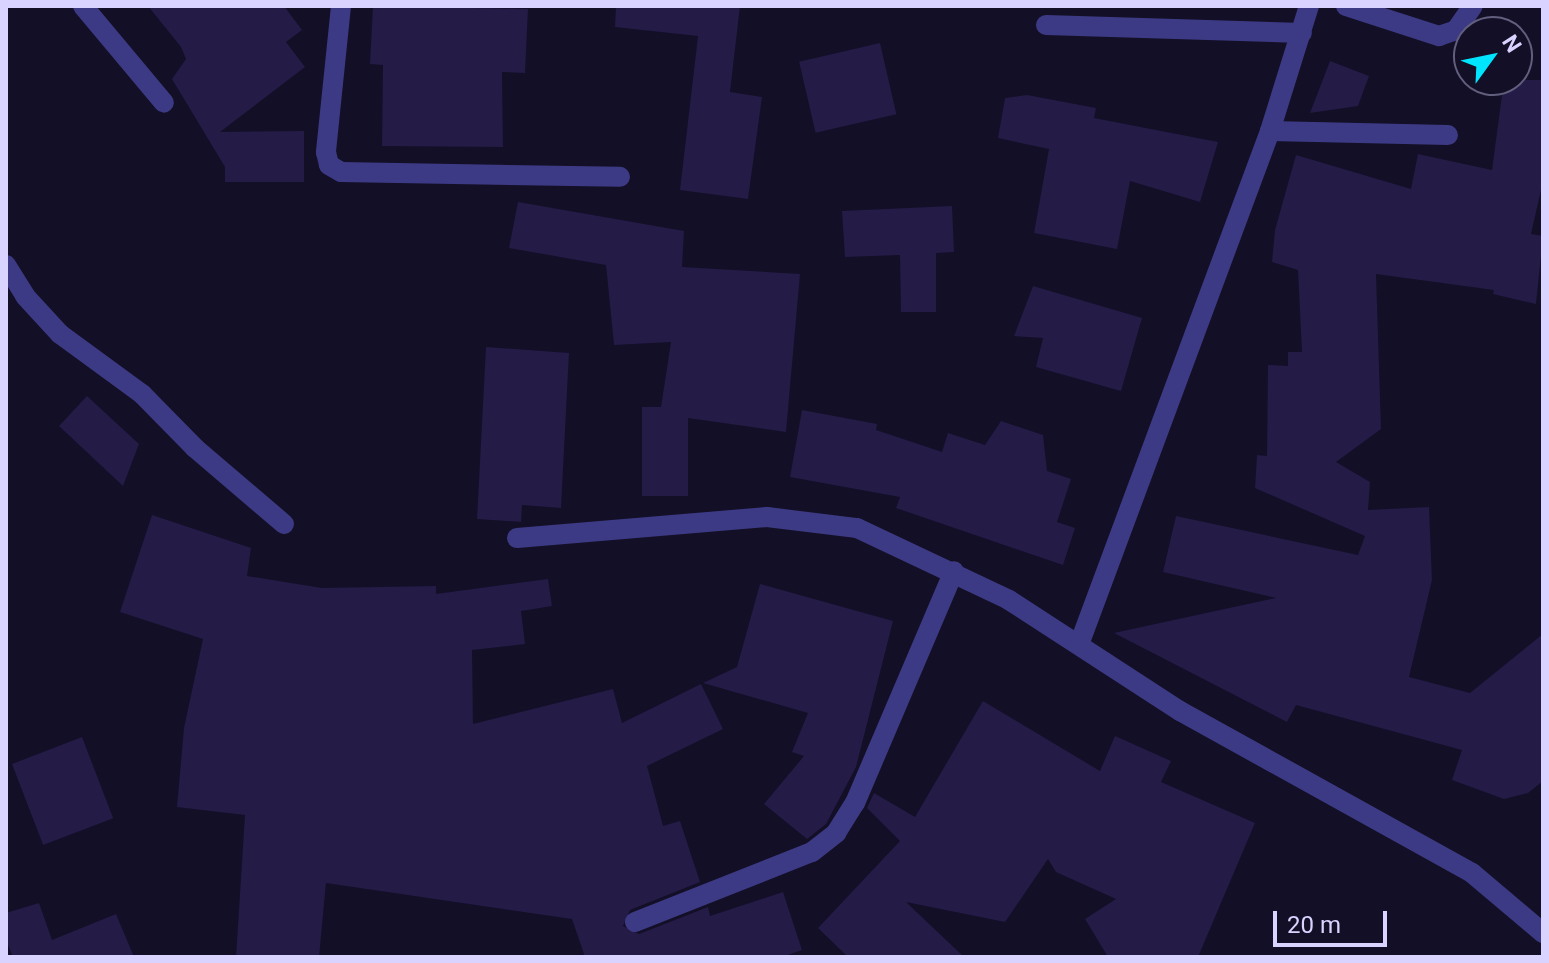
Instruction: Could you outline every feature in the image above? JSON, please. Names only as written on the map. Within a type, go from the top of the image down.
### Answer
[{"type":"street","points":[[83,6],[164,103]]},
{"type":"street","points":[[341,6],[326,152],[329,165],[341,172],[620,177]]},
{"type":"street","points":[[1080,642],[1270,131],[1309,6]]},
{"type":"street","points":[[1346,6],[1439,36],[1456,30],[1473,6]]},
{"type":"street","points":[[1046,25],[1302,33]]},
{"type":"street","points":[[1270,131],[1448,135]]},
{"type":"street","points":[[6,265],[25,296],[60,334],[142,394],[195,448],[284,524]]},
{"type":"street","points":[[517,538],[710,520],[813,519],[857,528],[954,571],[1080,642],[1180,711],[1472,873],[1543,933]]},
{"type":"street","points":[[635,922],[812,852],[836,833],[855,803],[954,571]]},
{"type":"building","points":[[148,6],[284,6],[302,30],[286,42],[305,67],[220,132],[304,131],[304,182],[225,182],[225,167],[172,79],[186,59],[181,47]]},
{"type":"building","points":[[373,6],[528,9],[525,73],[502,72],[503,147],[382,146],[383,65],[370,64]]},
{"type":"building","points":[[616,6],[740,6],[730,92],[762,97],[748,199],[680,190],[698,36],[615,27]]},
{"type":"building","points":[[880,43],[896,114],[816,133],[799,62]]},
{"type":"building","points":[[1330,61],[1369,76],[1358,106],[1310,113]]},
{"type":"building","points":[[1533,80],[1543,80],[1543,181],[1531,234],[1543,236],[1536,304],[1493,294],[1494,290],[1376,274],[1381,429],[1336,462],[1370,482],[1368,510],[1429,507],[1432,580],[1409,677],[1470,693],[1543,634],[1543,781],[1528,793],[1504,799],[1452,780],[1462,750],[1296,705],[1287,722],[1114,633],[1276,598],[1163,572],[1176,516],[1358,555],[1365,536],[1255,488],[1257,455],[1267,456],[1268,365],[1288,366],[1288,352],[1302,352],[1298,270],[1272,262],[1275,230],[1296,155],[1411,189],[1418,154],[1492,170],[1502,96],[1533,96]]},
{"type":"building","points":[[1027,95],[1096,108],[1094,118],[1218,142],[1200,202],[1130,181],[1117,249],[1034,233],[1049,149],[998,138],[1005,98]]},
{"type":"building","points":[[518,202],[684,231],[682,267],[800,274],[786,432],[688,418],[688,496],[642,496],[642,407],[661,407],[671,342],[614,345],[606,265],[509,248]]},
{"type":"building","points":[[952,206],[954,252],[936,253],[936,312],[901,312],[900,255],[845,257],[842,211]]},
{"type":"building","points":[[1033,286],[1142,318],[1121,391],[1036,367],[1043,338],[1014,336]]},
{"type":"building","points":[[486,347],[569,353],[561,508],[522,505],[521,522],[477,519]]},
{"type":"building","points":[[87,396],[139,444],[123,486],[59,426]]},
{"type":"building","points":[[802,410],[877,424],[876,430],[942,452],[948,433],[985,445],[1001,421],[1043,435],[1047,471],[1071,479],[1057,522],[1075,528],[1063,565],[896,508],[900,497],[790,477]]},
{"type":"building","points":[[152,515],[251,548],[247,576],[322,588],[436,586],[436,594],[548,579],[552,606],[521,611],[525,644],[472,650],[473,724],[613,689],[622,723],[701,684],[723,729],[647,766],[663,826],[680,821],[700,882],[630,910],[623,926],[639,934],[708,907],[710,916],[783,892],[802,950],[782,957],[585,957],[572,919],[326,883],[319,957],[236,957],[245,815],[177,807],[184,728],[203,639],[120,612]]},
{"type":"building","points":[[760,584],[893,621],[856,767],[826,824],[807,839],[764,804],[804,756],[792,752],[808,713],[703,683],[737,667]]},
{"type":"building","points":[[983,701],[1100,771],[1115,736],[1171,761],[1161,782],[1255,823],[1198,957],[1108,957],[1085,919],[1116,899],[1056,872],[1048,859],[1005,922],[906,902],[964,957],[848,957],[818,928],[900,841],[867,808],[874,793],[915,817]]},
{"type":"building","points":[[82,737],[113,818],[43,845],[12,764]]},
{"type":"building","points":[[39,903],[52,940],[116,914],[134,957],[13,957],[6,940],[6,913]]}]
